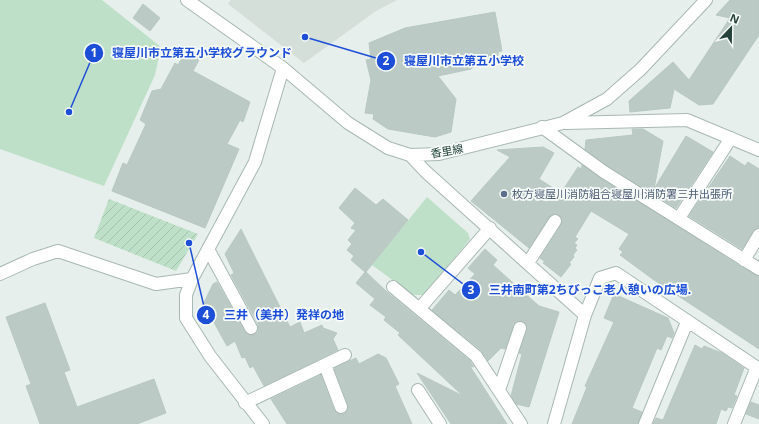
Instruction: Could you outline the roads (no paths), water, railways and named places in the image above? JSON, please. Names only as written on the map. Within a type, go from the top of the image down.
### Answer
[{"type":"street","name":"香里線","points":[[187,0],[283,68],[348,123],[388,148],[410,155],[439,154],[542,127],[563,123],[607,100],[641,69],[706,0]]},
{"type":"street","points":[[263,424],[245,403],[210,356],[186,318],[186,295],[192,279],[255,162],[283,68]]},
{"type":"street","points":[[563,123],[687,120],[759,150]]},
{"type":"street","points":[[542,127],[604,172],[759,269]]},
{"type":"street","points":[[678,218],[731,138]]},
{"type":"street","points":[[410,155],[426,172],[585,314]]},
{"type":"street","points":[[528,263],[555,221]]},
{"type":"street","points":[[420,308],[490,228]]},
{"type":"street","points":[[744,260],[759,235]]},
{"type":"street","points":[[208,250],[251,328]]},
{"type":"street","points":[[0,274],[33,259],[58,251],[156,284],[192,279]]},
{"type":"street","points":[[554,424],[585,314],[600,278],[616,273],[687,322],[758,368],[734,424]]},
{"type":"street","points":[[393,287],[476,356],[521,424]]},
{"type":"street","points":[[644,424],[687,322]]},
{"type":"street","points":[[499,390],[520,328]]},
{"type":"street","points":[[245,403],[345,355]]},
{"type":"street","points":[[325,365],[341,407]]},
{"type":"street","points":[[418,390],[440,424]]},
{"type":"place","name":"寝屋川市立第五小学校","points":[[305,37]]},
{"type":"place","name":"寝屋川市立第五小学校グラウンド","points":[[69,112]]},
{"type":"place","name":"枚方寝屋川消防組合寝屋川消防署三井出張所","points":[[504,194]]},
{"type":"place","name":"三井（美井）発祥の地","points":[[189,243]]},
{"type":"place","name":"三井南町第2ちびっこ老人憩いの広場.","points":[[421,252]]}]
